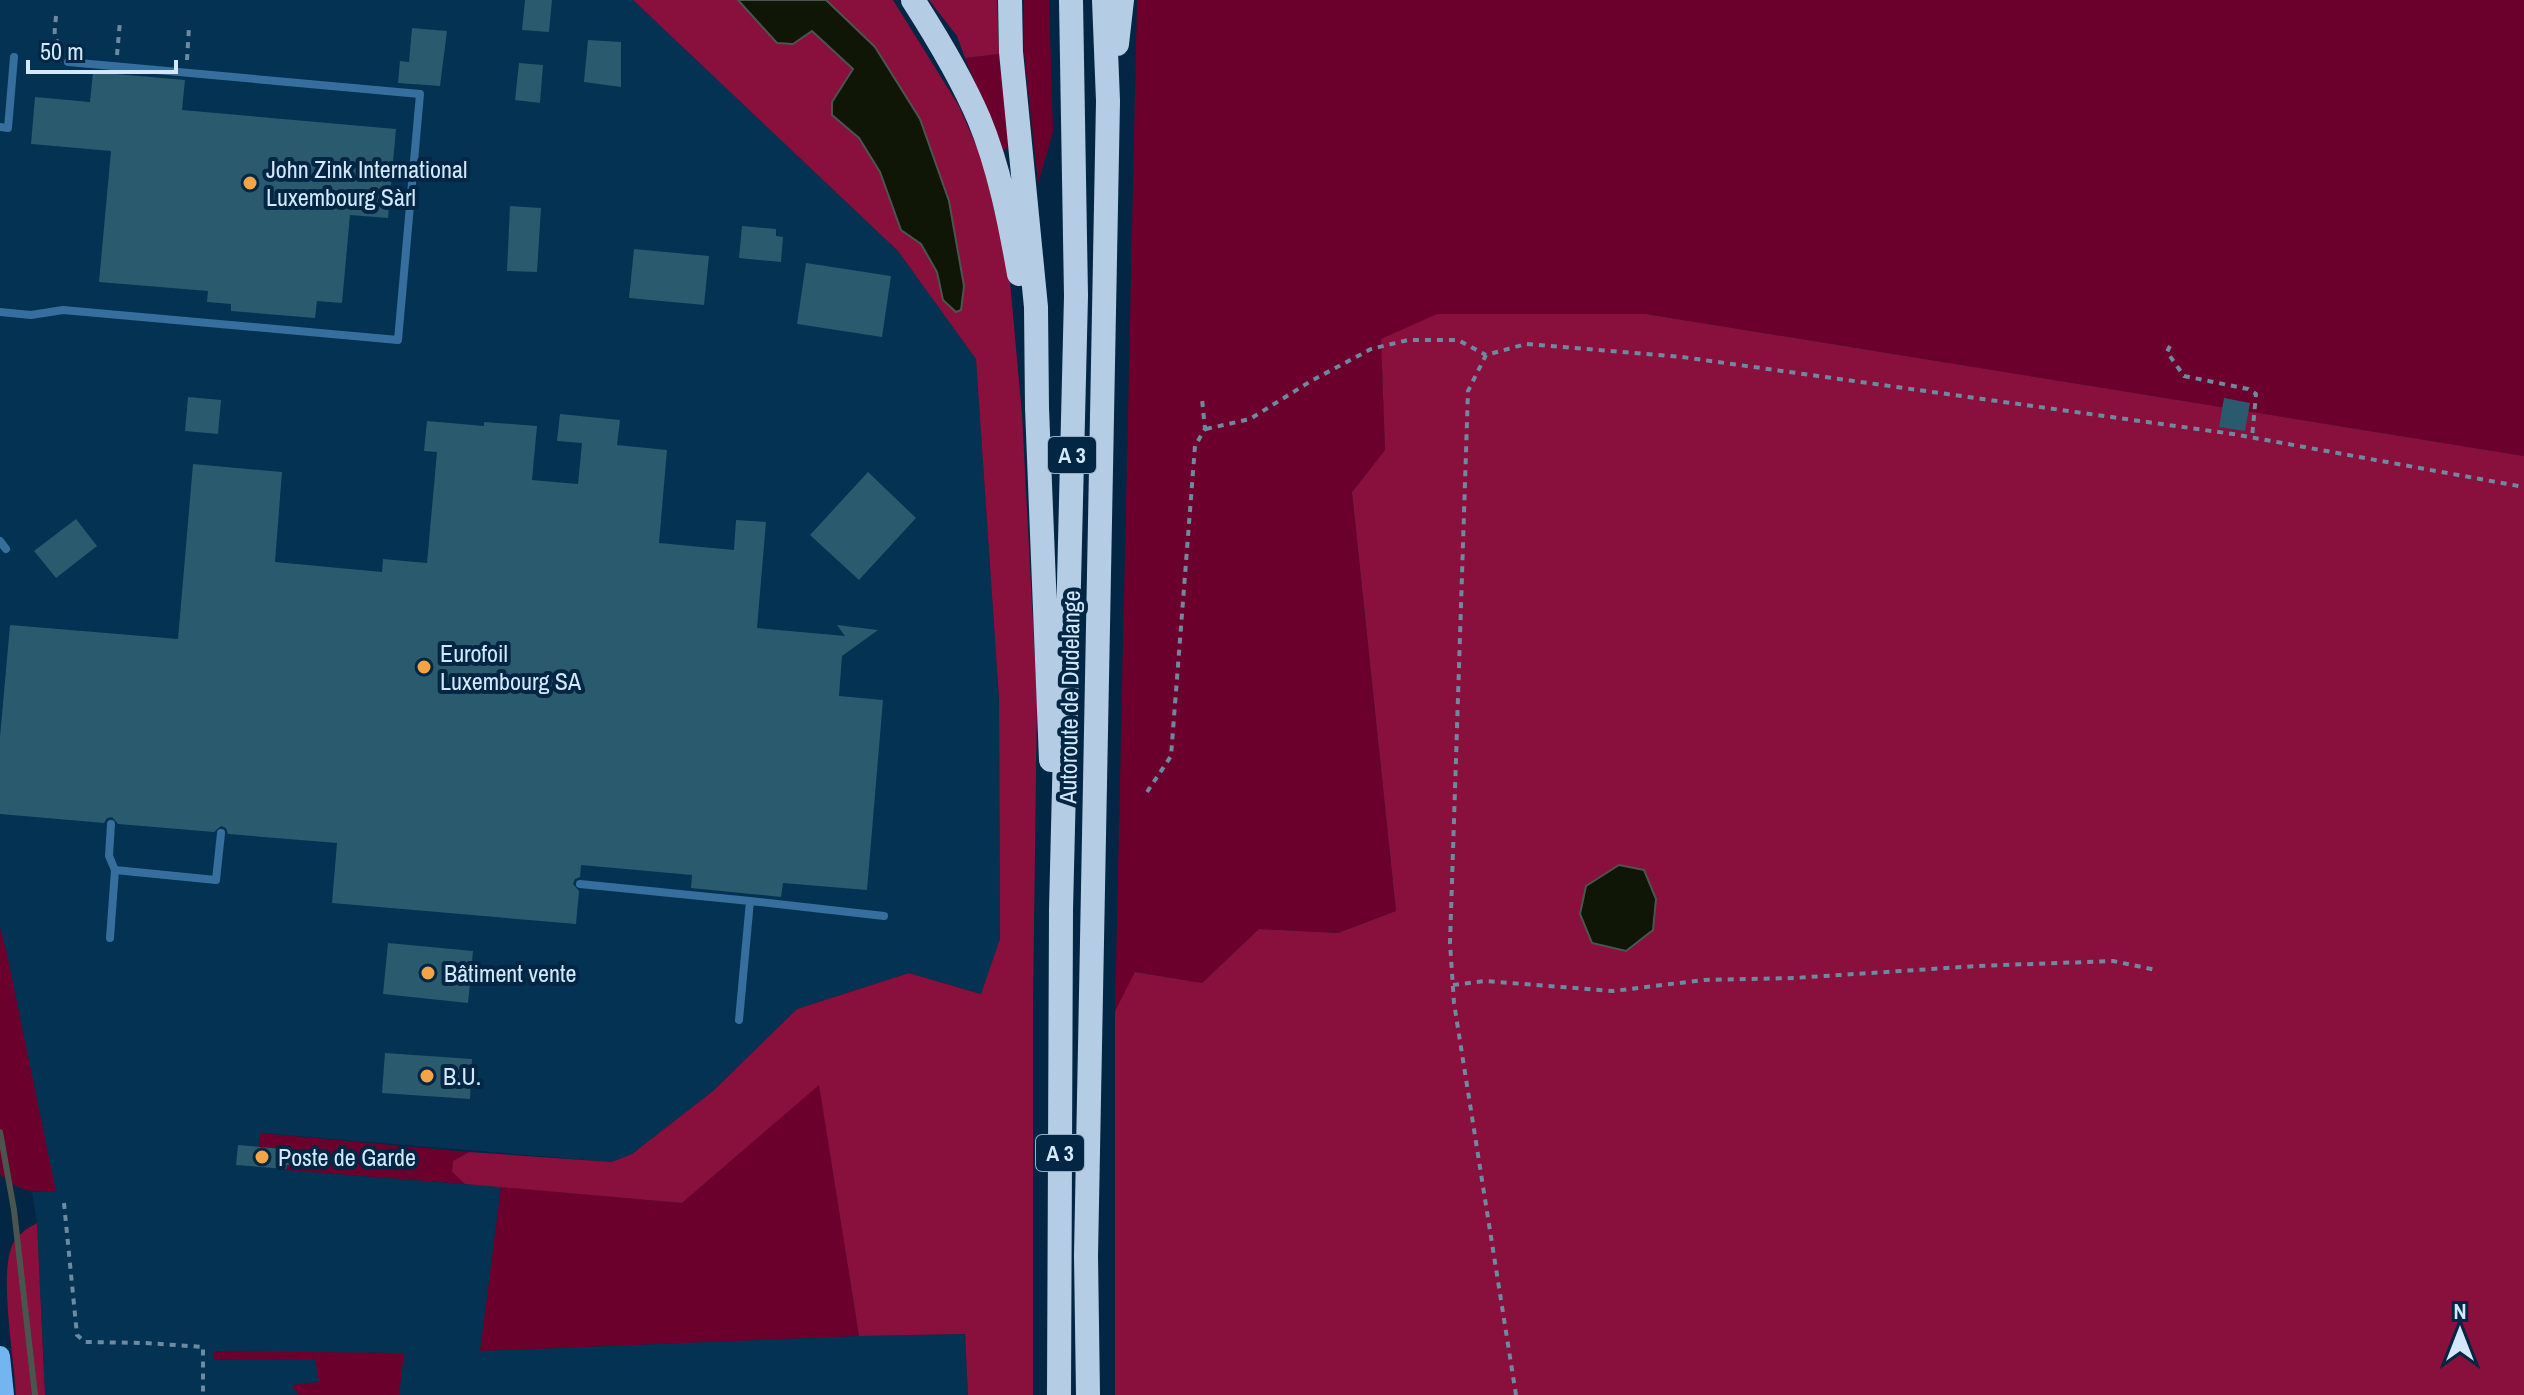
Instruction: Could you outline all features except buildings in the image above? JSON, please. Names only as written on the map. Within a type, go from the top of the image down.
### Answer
[{"type":"highway","name":"A 3","points":[[913,0],[948,56],[980,122],[1000,186],[1019,271],[1037,408]]},
{"type":"highway","name":"A 3","points":[[1010,0],[1011,52],[1036,307],[1047,699],[1061,910]]},
{"type":"highway","name":"Autoroute de Dudelange","points":[[1059,1395],[1061,910],[1076,296],[1071,0]]},
{"type":"highway","name":"Autoroute de Dudelange","points":[[1088,1395],[1086,1240],[1108,101],[1104,0]]},
{"type":"highway","name":"A 3","points":[[1108,101],[1122,0]]},
{"type":"main road","points":[[0,1356],[4,1395]]},
{"type":"lane","points":[[0,127],[8,128],[14,57]]},
{"type":"lane","points":[[0,312],[31,315],[63,310],[398,340],[420,94],[68,62]]},
{"type":"lane","points":[[110,938],[115,870],[109,856],[111,824]]},
{"type":"lane","points":[[115,870],[216,880],[221,833]]},
{"type":"lane","points":[[580,884],[884,916]]},
{"type":"lane","points":[[739,1020],[750,901]]},
{"type":"path","points":[[56,16],[55,38],[67,49],[68,62]]},
{"type":"path","points":[[116,67],[120,21]]},
{"type":"path","points":[[187,73],[189,27]]},
{"type":"path","points":[[1205,429],[1250,419],[1371,349],[1408,340],[1458,340],[1486,355],[1526,344],[1682,357],[2252,438],[2524,487]]},
{"type":"path","points":[[2170,346],[2167,352],[2184,376],[2248,389],[2256,394],[2252,438]]},
{"type":"path","points":[[1486,355],[1468,391],[1450,943],[1453,985],[1516,1395]]},
{"type":"path","points":[[1147,792],[1171,756],[1195,446],[1205,429],[1202,399]]},
{"type":"path","points":[[1453,985],[1485,981],[1613,991],[1704,980],[2113,961],[2156,970]]},
{"type":"path","points":[[64,1203],[77,1335],[85,1342],[203,1347],[203,1395]]},
{"type":"shaded area","points":[[0,0],[633,0],[898,251],[976,358],[999,699],[1000,939],[982,994],[909,973],[797,1009],[713,1091],[632,1154],[612,1162],[260,1133],[259,1146],[288,1149],[287,1170],[501,1187],[481,1351],[965,1334],[968,1395],[45,1395],[37,1223],[32,1192],[55,1192],[0,928]]},
{"type":"shaded area","points":[[633,0],[738,0],[777,43],[793,44],[812,31],[853,69],[832,102],[833,115],[859,138],[880,172],[901,230],[921,244],[937,272],[943,300],[920,119],[826,0],[893,0],[959,106],[982,159],[1009,271],[1022,414],[1037,700],[1033,1395],[968,1395],[965,1334],[859,1336],[819,1085],[682,1203],[465,1184],[452,1172],[453,1161],[469,1152],[612,1162],[632,1154],[713,1091],[797,1009],[909,973],[981,994],[1000,939],[999,699],[976,359],[898,251]]},
{"type":"shaded area","points":[[738,0],[826,0],[875,47],[920,119],[949,201],[964,286],[961,310],[956,312],[943,300],[937,272],[921,244],[901,230],[880,172],[859,138],[832,115],[832,102],[853,69],[812,31],[793,44],[777,43]]},
{"type":"shaded area","points":[[929,0],[997,0],[999,54],[965,58],[957,36]]},
{"type":"shaded area","points":[[1024,0],[1049,0],[1053,132],[1038,183],[1024,52]]},
{"type":"shaded area","points":[[1137,0],[2524,0],[2524,456],[1646,314],[1381,339],[1385,450],[1352,492],[1396,911],[1338,933],[1259,929],[1202,983],[1136,972],[1115,1011]]},
{"type":"shaded area","points":[[999,54],[1009,148],[1001,151],[965,58]]},
{"type":"shaded area","points":[[1437,314],[1646,314],[2524,456],[2524,1395],[1115,1395],[1115,1011],[1135,972],[1202,983],[1259,929],[1338,933],[1396,911],[1352,492],[1385,450],[1381,339]]},
{"type":"shaded area","points":[[1619,865],[1644,870],[1656,899],[1653,930],[1626,951],[1592,943],[1580,914],[1586,886]]},
{"type":"shaded area","points":[[0,928],[56,1192],[25,1189],[0,1174]]},
{"type":"shaded area","points":[[819,1084],[859,1336],[480,1351],[501,1187],[682,1203]]},
{"type":"shaded area","points":[[260,1133],[469,1152],[453,1161],[452,1172],[465,1184],[286,1170],[287,1149],[259,1147]]},
{"type":"shaded area","points":[[37,1223],[45,1395],[16,1395],[7,1299],[8,1262],[16,1239]]},
{"type":"shaded area","points":[[214,1351],[404,1353],[399,1395],[298,1395],[292,1385],[319,1382],[315,1359],[214,1360]]},
{"type":"waterway","points":[[0,1132],[14,1210],[35,1395]]},
{"type":"place","name":"John Zink International Luxembourg Sàrl","points":[[250,183]]},
{"type":"place","name":"Eurofoil Luxembourg SA","points":[[424,667]]},
{"type":"place","name":"Bâtiment vente","points":[[428,973]]},
{"type":"place","name":"B.U.","points":[[427,1076]]},
{"type":"place","name":"Poste de Garde","points":[[262,1157]]}]
